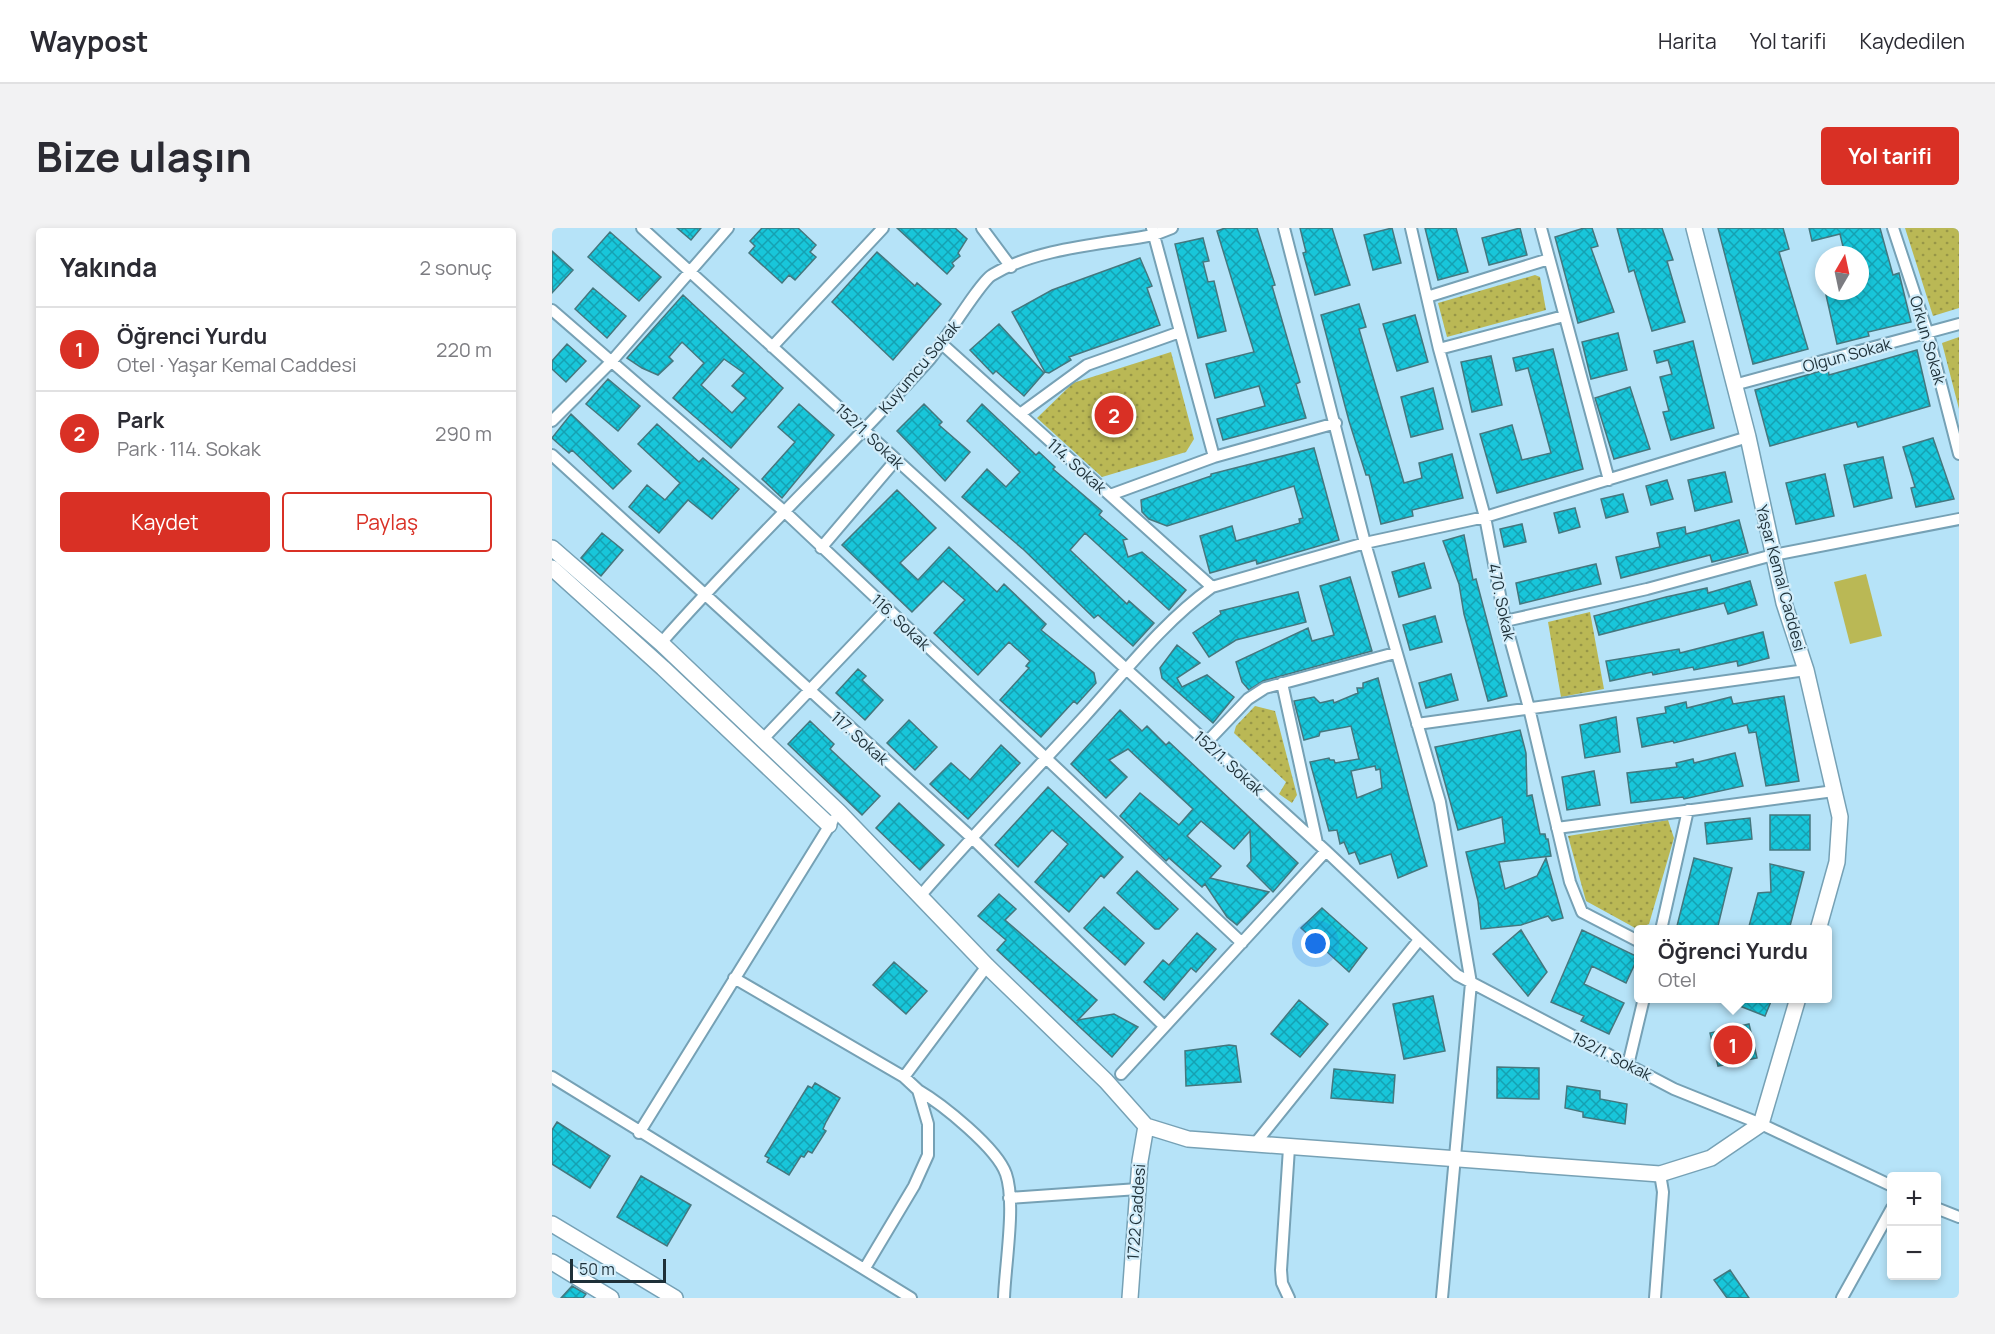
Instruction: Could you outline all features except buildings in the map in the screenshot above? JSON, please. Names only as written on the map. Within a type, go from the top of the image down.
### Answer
[{"type":"street","name":"152/1. Sokak","points":[[642,228],[895,461],[1128,669],[1457,975],[1674,1089],[1761,1124],[1887,1184]]},
{"type":"street","points":[[552,421],[611,362],[728,228]]},
{"type":"street","points":[[772,346],[884,228]]},
{"type":"street","name":"Kuyumcu Sokak","points":[[661,643],[704,594],[865,431],[942,344],[990,276],[1040,255],[1172,228]]},
{"type":"street","points":[[1284,228],[1365,543],[1440,802],[1471,983],[1442,1298]]},
{"type":"street","name":"470. Sokak","points":[[1411,228],[1439,349],[1485,517],[1504,621],[1529,708],[1570,882],[1582,912],[1634,939]]},
{"type":"street","points":[[1541,228],[1609,480]]},
{"type":"street","name":"Yaşar Kemal Caddesi","points":[[1694,228],[1748,438],[1773,555],[1806,670],[1840,817],[1838,862],[1819,925]]},
{"type":"street","name":"Orkun Sokak","points":[[1893,228],[1928,334],[1959,454]]},
{"type":"street","points":[[984,229],[1011,267]]},
{"type":"street","points":[[1153,231],[1214,458]]},
{"type":"street","points":[[1427,297],[1549,259]]},
{"type":"street","name":"116. Sokak","points":[[552,310],[785,512],[1242,943]]},
{"type":"street","points":[[1439,349],[1564,316]]},
{"type":"street","name":"Olgun Sokak","points":[[1734,385],[1959,324]]},
{"type":"street","points":[[1020,414],[1087,365],[1180,332]]},
{"type":"street","name":"114. Sokak","points":[[942,344],[1212,587]]},
{"type":"street","points":[[1110,495],[1214,458],[1335,423]]},
{"type":"street","points":[[921,895],[971,837],[1128,669],[1194,600],[1212,587],[1365,543],[1485,517],[1748,438]]},
{"type":"street","name":"117. Sokak","points":[[552,455],[809,692],[971,837],[1163,1025]]},
{"type":"street","points":[[821,548],[895,461]]},
{"type":"street","points":[[1504,621],[1647,589],[1773,555],[1959,519]]},
{"type":"street","points":[[552,548],[661,643],[840,812],[987,966],[1106,1081],[1146,1126],[1188,1139],[1660,1174],[1711,1158],[1761,1124],[1797,1003]]},
{"type":"street","points":[[552,568],[671,675],[829,825]]},
{"type":"street","points":[[763,739],[887,609]]},
{"type":"street","points":[[1207,742],[1248,699],[1265,688],[1395,653]]},
{"type":"street","points":[[1417,724],[1806,670]]},
{"type":"street","points":[[1282,683],[1317,843]]},
{"type":"street","points":[[1557,828],[1834,791]]},
{"type":"street","points":[[1662,925],[1689,810]]},
{"type":"street","points":[[639,1133],[829,825],[840,812]]},
{"type":"street","points":[[1121,1074],[1163,1025],[1326,851]]},
{"type":"street","points":[[1254,1145],[1419,940]]},
{"type":"street","points":[[904,1077],[987,966]]},
{"type":"street","points":[[734,978],[904,1077],[918,1090],[941,1104],[997,1158],[1006,1174],[1009,1198],[1004,1298]]},
{"type":"street","points":[[1628,1065],[1643,1003]]},
{"type":"street","points":[[552,1077],[639,1133],[865,1268],[895,1294],[911,1298]]},
{"type":"street","points":[[865,1268],[914,1186],[928,1155],[928,1124],[918,1090]]},
{"type":"street","name":"1722 Caddesi","points":[[1130,1298],[1138,1189],[1146,1126]]},
{"type":"street","points":[[1289,1148],[1281,1269],[1282,1283],[1289,1298]]},
{"type":"street","points":[[1655,1298],[1663,1192],[1660,1174]]},
{"type":"street","points":[[1009,1198],[1138,1189]]},
{"type":"street","points":[[1941,1210],[1959,1217]]},
{"type":"street","points":[[1842,1298],[1887,1217]]},
{"type":"street","points":[[552,1224],[675,1298]]},
{"type":"street","points":[[552,1262],[611,1298]]},
{"type":"shaded area","points":[[1905,228],[1959,228],[1959,308],[1933,316]]},
{"type":"shaded area","points":[[1535,275],[1540,277],[1546,310],[1447,337],[1438,303]]},
{"type":"shaded area","points":[[1959,337],[1959,409],[1942,343]]},
{"type":"shaded area","points":[[1171,352],[1194,439],[1186,452],[1102,477],[1037,418],[1073,383]]},
{"type":"shaded area","points":[[1866,574],[1882,636],[1850,644],[1834,582]]},
{"type":"shaded area","points":[[1590,612],[1604,689],[1561,697],[1548,622]]},
{"type":"shaded area","points":[[1255,706],[1275,711],[1297,795],[1292,803],[1279,794],[1286,782],[1234,733],[1236,726]]},
{"type":"shaded area","points":[[1668,820],[1674,838],[1649,924],[1634,925],[1634,927],[1586,901],[1568,836]]},
{"type":"place","name":"Park","points":[[1114,415]]},
{"type":"place","name":"Öğrenci Yurdu","points":[[1733,1045]]}]
